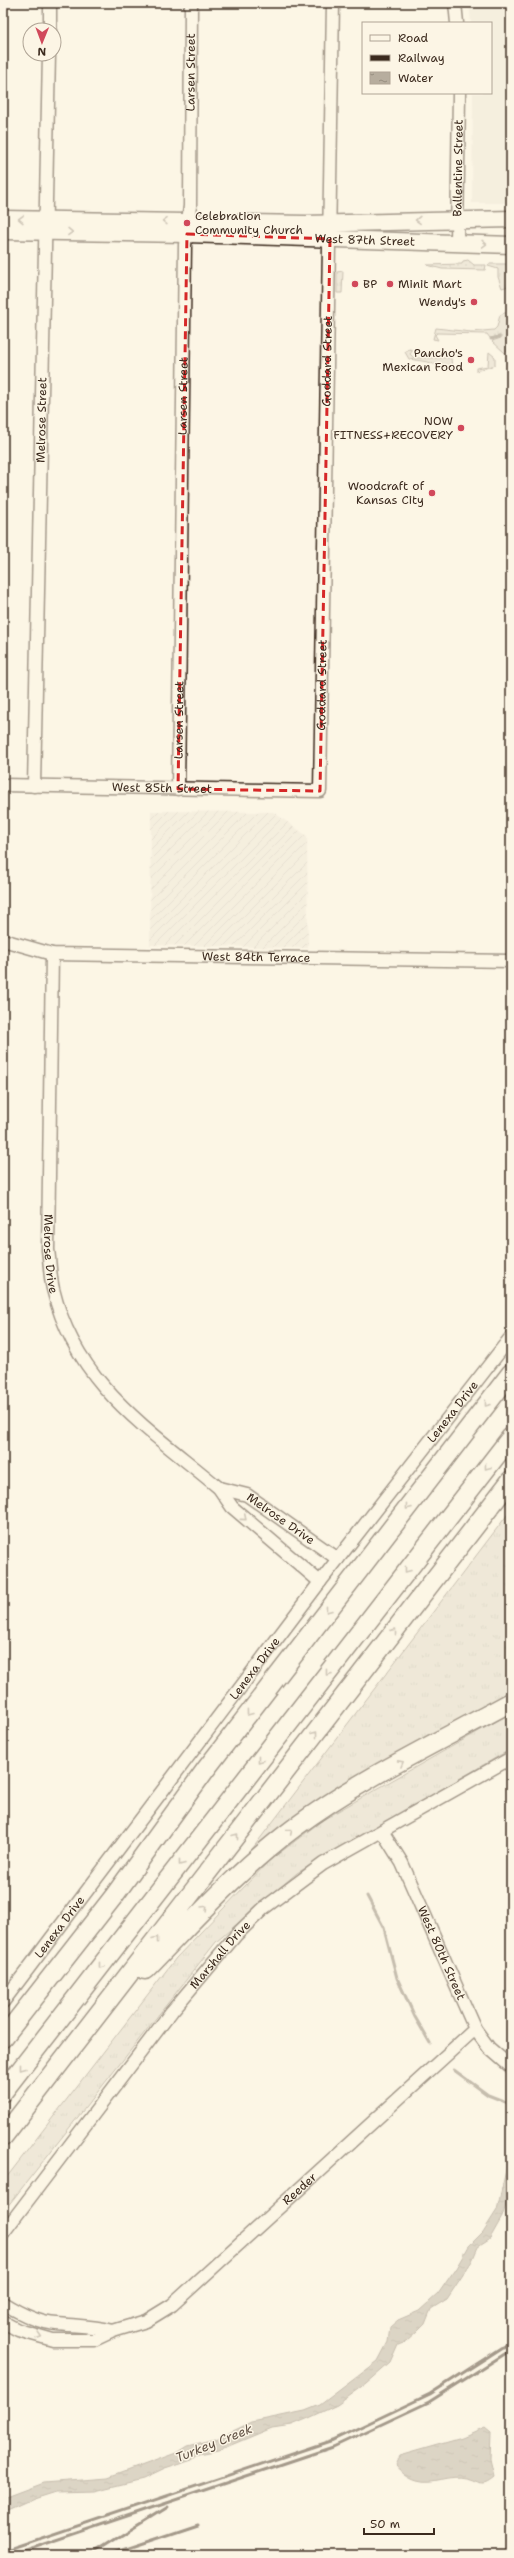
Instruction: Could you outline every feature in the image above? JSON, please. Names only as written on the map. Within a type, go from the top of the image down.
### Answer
[{"type":"highway","points":[[3,2038],[114,1896],[259,1700],[511,1373]]},
{"type":"highway","points":[[3,2092],[511,1437]]},
{"type":"highway","points":[[3,2137],[511,1480]]},
{"type":"highway","points":[[81,2037],[216,1897],[294,1828],[361,1785],[511,1702]]},
{"type":"main road","name":"West 87th Street","points":[[3,219],[46,226]]},
{"type":"main road","name":"West 87th Street","points":[[187,228],[286,237],[330,231],[457,219],[511,219]]},
{"type":"main road","name":"West 87th Street","points":[[3,231],[46,226],[330,231],[457,243],[511,244]]},
{"type":"street","points":[[50,3],[50,22]]},
{"type":"street","name":"Larsen Street","points":[[178,789],[191,3]]},
{"type":"street","name":"Goddard Street","points":[[320,791],[333,3]]},
{"type":"street","points":[[455,3],[457,22]]},
{"type":"street","name":"Melrose Street","points":[[34,786],[49,62]]},
{"type":"street","name":"Ballentine Street","points":[[457,243],[459,94]]},
{"type":"street","name":"West 85th Street","points":[[3,785],[320,791]]},
{"type":"street","name":"West 84th Terrace","points":[[3,940],[52,954],[511,961]]},
{"type":"street","name":"Melrose Drive","points":[[52,954],[48,1250],[53,1289],[58,1306],[81,1357],[111,1398],[219,1488],[232,1507],[320,1582]]},
{"type":"street","name":"Lenexa Drive","points":[[3,2002],[320,1582],[511,1337]]},
{"type":"street","name":"Melrose Drive","points":[[219,1488],[247,1495],[338,1559]]},
{"type":"street","name":"Marshall Drive","points":[[3,2233],[172,2011],[237,1934],[264,1908],[311,1872],[511,1758]]},
{"type":"street","name":"West 80th Street","points":[[382,1831],[402,1863],[475,2029],[489,2048],[511,2067]]},
{"type":"street","name":"Reeder","points":[[3,2322],[18,2330],[53,2340],[94,2340],[113,2331],[146,2321],[172,2305],[475,2029]]},
{"type":"street","points":[[3,2303],[21,2314],[56,2324],[92,2326],[113,2331]]},
{"type":"highlighted area","points":[[187,234],[330,239],[320,791],[178,789]]},
{"type":"shaded area","points":[[469,3],[511,3],[511,203],[472,203],[473,94],[492,94],[492,22],[471,22]]},
{"type":"shaded area","points":[[151,811],[273,812],[307,836],[308,948],[150,945]]},
{"type":"green space","points":[[468,260],[474,265],[486,265],[485,270],[442,269],[427,265],[462,264],[463,261]]},
{"type":"green space","points":[[489,264],[507,264],[509,286],[502,288],[498,277],[498,269],[488,266]]},
{"type":"green space","points":[[343,271],[342,293],[337,293],[337,272]]},
{"type":"green space","points":[[508,313],[507,351],[505,353],[492,341],[501,338],[501,336],[490,338],[487,334],[437,333],[435,335],[438,340],[433,339],[436,328],[471,332],[494,330],[497,327],[500,315]]},
{"type":"green space","points":[[409,349],[413,350],[410,354],[414,358],[451,358],[452,370],[428,362],[409,359],[405,352]]},
{"type":"green space","points":[[489,352],[495,357],[495,365],[476,371],[476,368],[488,366]]},
{"type":"green space","points":[[511,1510],[511,1692],[246,1857]]},
{"type":"green space","points":[[511,1713],[511,1749],[297,1873],[216,1942],[3,2212],[3,2182],[176,1958],[269,1861],[324,1819]]},
{"type":"water","name":"Turkey Creek","points":[[511,2148],[511,2189],[502,2217],[489,2240],[478,2247],[472,2261],[447,2299],[431,2309],[425,2324],[406,2342],[398,2345],[390,2363],[366,2384],[337,2405],[292,2425],[272,2428],[219,2450],[199,2454],[192,2460],[164,2469],[143,2479],[94,2491],[56,2492],[34,2499],[3,2513],[3,2498],[43,2483],[108,2478],[176,2453],[187,2446],[216,2439],[252,2422],[305,2411],[320,2405],[378,2361],[388,2342],[390,2327],[398,2320],[419,2311],[438,2294],[456,2268],[463,2256],[463,2252],[465,2253],[469,2246],[483,2232],[497,2210]]},
{"type":"water","points":[[485,2428],[491,2433],[490,2460],[494,2477],[486,2482],[480,2483],[471,2479],[460,2477],[429,2481],[417,2480],[407,2475],[395,2464],[399,2456],[462,2438]]},
{"type":"waterway","points":[[491,339],[499,337]]},
{"type":"waterway","points":[[367,1896],[384,1928],[397,1978],[415,2017],[430,2043]]},
{"type":"waterway","points":[[454,2070],[488,2095],[511,2104]]},
{"type":"railway","points":[[3,2551],[333,2440],[430,2394],[511,2342]]},
{"type":"railway","points":[[11,2555],[333,2447],[429,2402],[511,2350]]},
{"type":"railway","points":[[90,2555],[167,2507]]},
{"type":"railway","points":[[108,2555],[198,2525]]},
{"type":"place","name":"Celebration Community Church","points":[[187,223]]},
{"type":"place","name":"BP","points":[[355,284]]},
{"type":"place","name":"Minit Mart","points":[[390,284]]},
{"type":"place","name":"Wendy's","points":[[474,302]]},
{"type":"place","name":"Pancho's Mexican Food","points":[[471,360]]},
{"type":"place","name":"NOW FITNESS+RECOVERY","points":[[461,428]]},
{"type":"place","name":"Woodcraft of Kansas City","points":[[432,493]]}]
